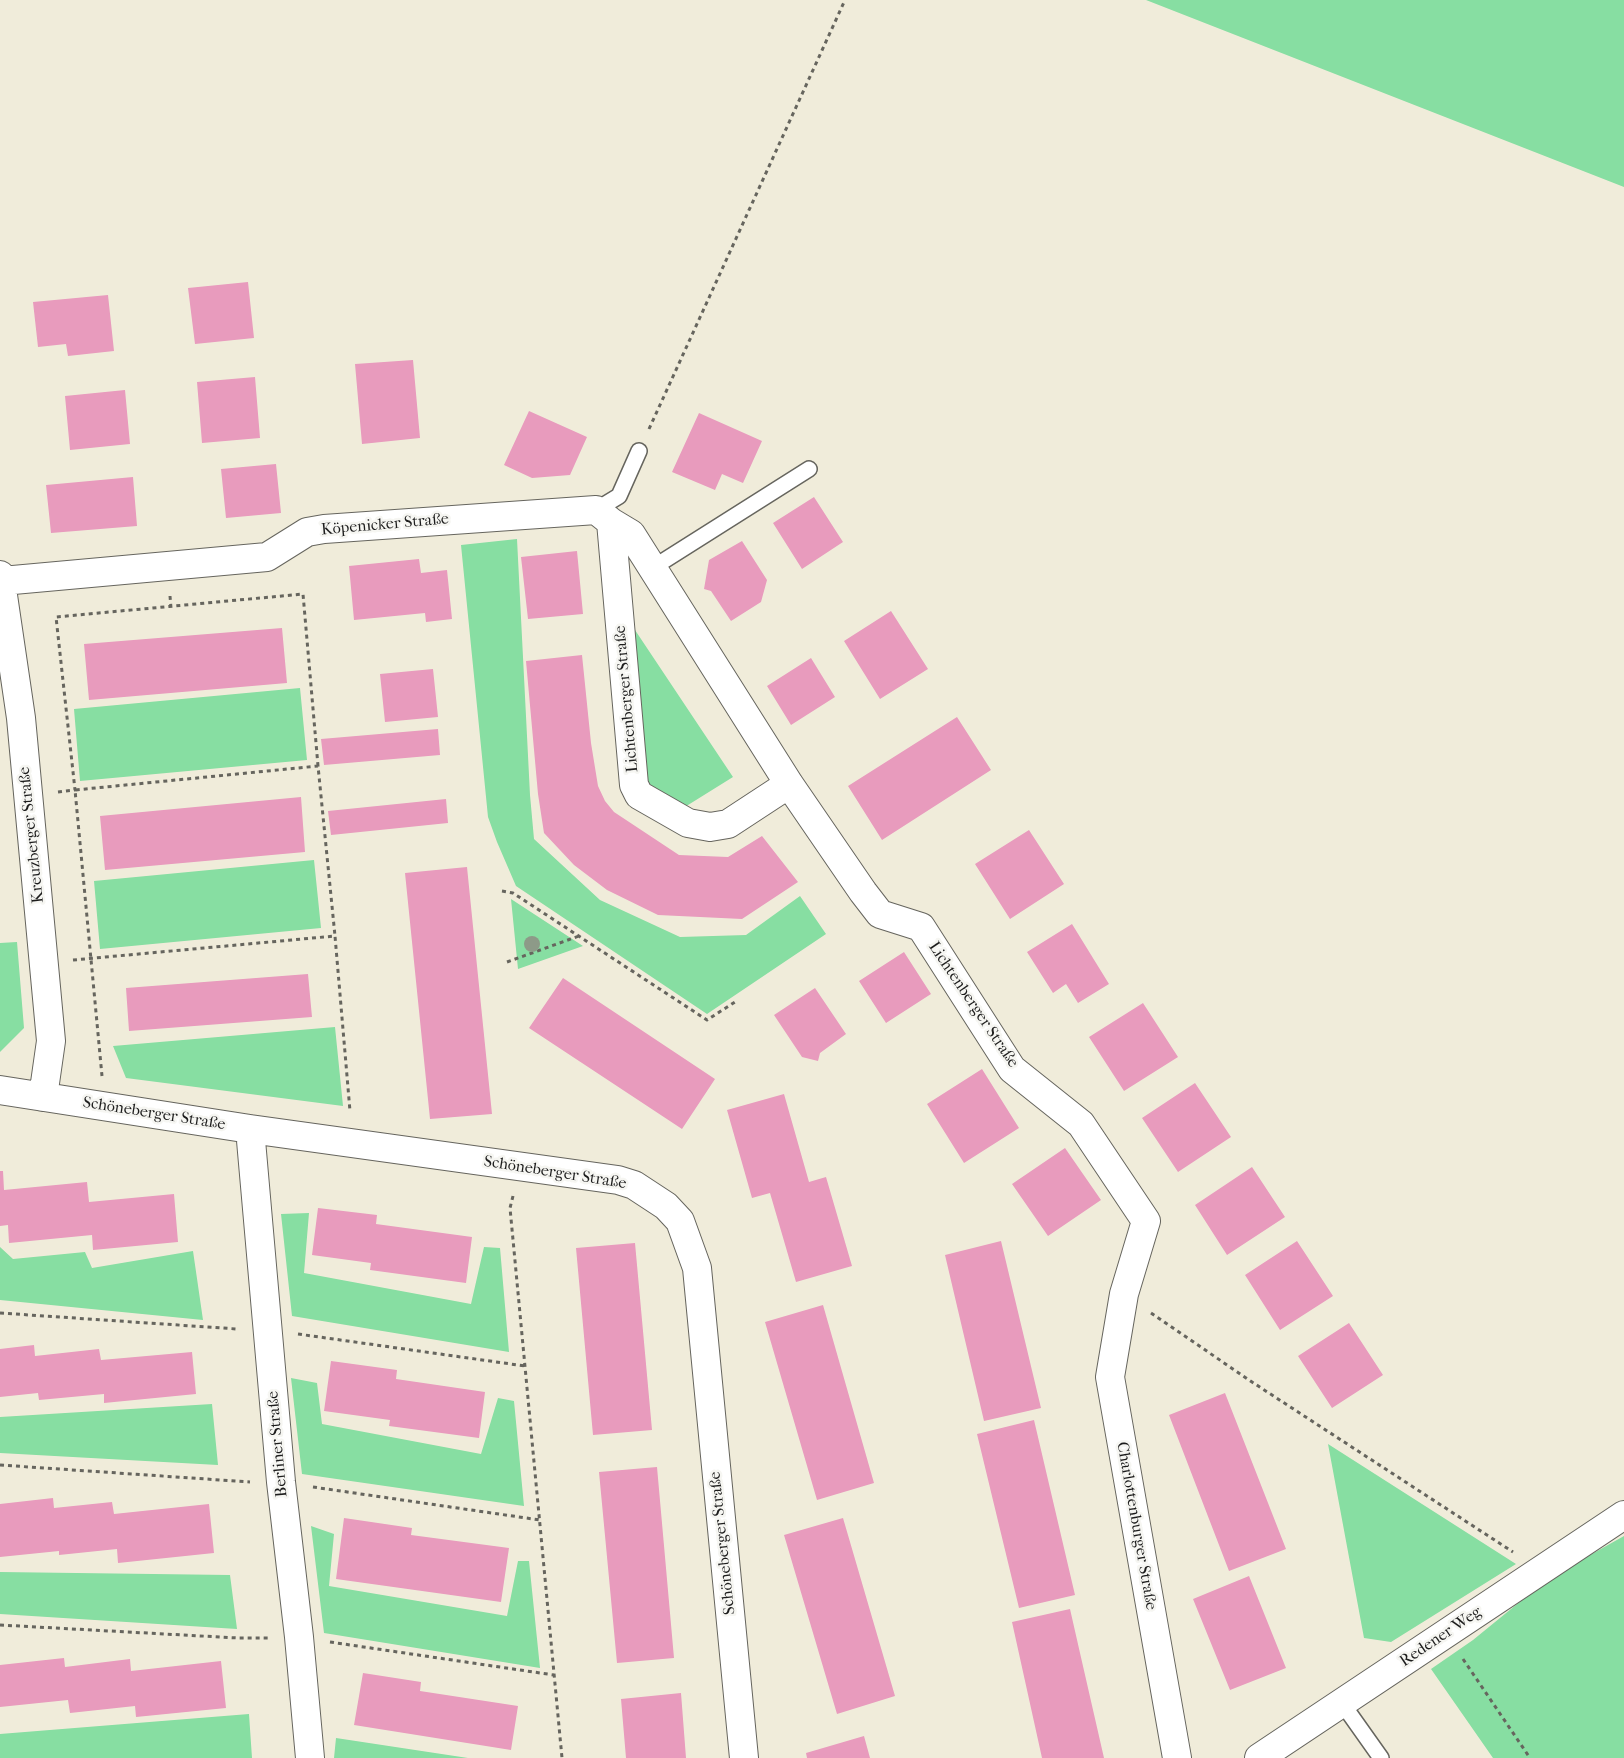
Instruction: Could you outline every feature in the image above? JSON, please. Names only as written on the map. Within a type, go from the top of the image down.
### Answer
[{"type":"street","name":"Lichtenberger Straße","points":[[604,516],[631,534],[654,567],[788,784],[880,914],[921,927],[1012,1069],[1081,1124],[1146,1222],[1124,1294]]},
{"type":"street","name":"Lichtenberger Straße","points":[[604,516],[634,785],[640,795],[688,823],[710,827],[728,824],[788,784]]},
{"type":"street","name":"Köpenicker Straße","points":[[1,578],[267,556],[307,532],[324,529],[604,516]]},
{"type":"street","name":"Kreuzberger Straße","points":[[1,578],[21,718],[45,962],[51,1041],[43,1097]]},
{"type":"street","name":"Schöneberger Straße","points":[[0,1090],[250,1130],[618,1180],[634,1185],[666,1206],[680,1221],[697,1268],[744,1758]]},
{"type":"street","name":"Berliner Straße","points":[[250,1130],[281,1482],[299,1637],[310,1758]]},
{"type":"street","name":"Charlottenburger Straße","points":[[1124,1294],[1110,1377],[1177,1758]]},
{"type":"street","name":"Redener Weg","points":[[1259,1758],[1624,1515]]},
{"type":"lane","points":[[604,516],[619,496],[639,451]]},
{"type":"lane","points":[[654,567],[809,469]]},
{"type":"lane","points":[[1342,1703],[1381,1758]]},
{"type":"path","points":[[639,451],[845,0]]},
{"type":"path","points":[[105,1106],[93,959],[56,617],[303,594],[354,1144]]},
{"type":"path","points":[[28,794],[318,766]]},
{"type":"path","points":[[502,891],[513,893],[707,1020],[738,1000]]},
{"type":"path","points":[[45,962],[335,936]]},
{"type":"path","points":[[507,962],[579,936]]},
{"type":"path","points":[[521,1166],[510,1208],[562,1758]]},
{"type":"path","points":[[1124,1294],[1252,1382],[1541,1570]]},
{"type":"path","points":[[0,1313],[221,1329],[268,1330],[525,1366]]},
{"type":"path","points":[[0,1465],[225,1482],[281,1482],[540,1520]]},
{"type":"path","points":[[0,1625],[238,1638],[299,1637],[554,1675]]},
{"type":"path","points":[[1446,1633],[1530,1758]]},
{"type":"green space","points":[[1146,0],[1624,0],[1624,187]]},
{"type":"green space","points":[[517,539],[530,795],[534,839],[600,900],[680,937],[746,935],[800,896],[826,934],[707,1014],[516,886],[497,842],[488,817],[461,545]]},
{"type":"green space","points":[[629,621],[733,777],[680,810],[643,788]]},
{"type":"green space","points":[[300,688],[307,760],[80,781],[74,709]]},
{"type":"green space","points":[[314,860],[321,928],[100,949],[94,881]]},
{"type":"green space","points":[[511,899],[583,946],[518,969]]},
{"type":"green space","points":[[17,942],[24,1028],[0,1052],[0,943]]},
{"type":"green space","points":[[335,1027],[343,1106],[126,1078],[113,1046]]},
{"type":"green space","points":[[309,1213],[304,1273],[471,1304],[484,1247],[500,1248],[509,1352],[292,1316],[281,1214]]},
{"type":"green space","points":[[0,1247],[13,1259],[85,1252],[92,1268],[193,1251],[203,1320],[0,1300]]},
{"type":"green space","points":[[291,1378],[317,1383],[322,1424],[481,1454],[498,1398],[514,1401],[524,1506],[302,1474]]},
{"type":"green space","points":[[212,1404],[218,1465],[0,1453],[0,1417]]},
{"type":"green space","points":[[1328,1444],[1516,1564],[1391,1642],[1364,1638]]},
{"type":"green space","points":[[311,1526],[334,1534],[329,1586],[507,1616],[518,1561],[529,1561],[540,1668],[324,1633]]},
{"type":"green space","points":[[1624,1536],[1624,1758],[1493,1758],[1431,1669],[1473,1640],[1549,1578]]},
{"type":"green space","points":[[0,1572],[230,1575],[237,1629],[0,1614]]},
{"type":"green space","points":[[249,1714],[252,1758],[0,1758],[0,1734]]},
{"type":"green space","points":[[336,1738],[468,1758],[334,1758]]},
{"type":"building","points":[[248,282],[254,338],[195,344],[188,288]]},
{"type":"building","points":[[108,295],[114,351],[68,356],[66,344],[38,347],[33,302]]},
{"type":"building","points":[[413,360],[420,438],[362,444],[355,364]]},
{"type":"building","points":[[255,377],[260,438],[202,443],[197,382]]},
{"type":"building","points":[[125,390],[130,444],[70,450],[65,396]]},
{"type":"building","points":[[529,411],[587,437],[570,475],[532,478],[504,465]]},
{"type":"building","points":[[699,413],[762,441],[743,483],[722,474],[715,490],[672,472]]},
{"type":"building","points":[[276,464],[281,513],[226,518],[221,469]]},
{"type":"building","points":[[133,477],[137,526],[51,533],[46,485]]},
{"type":"building","points":[[814,497],[843,542],[802,569],[773,523]]},
{"type":"building","points":[[742,541],[767,580],[761,602],[731,621],[711,591],[704,589],[709,560]]},
{"type":"building","points":[[577,551],[583,614],[528,619],[521,557]]},
{"type":"building","points":[[419,559],[421,573],[447,570],[452,619],[426,622],[425,613],[354,620],[349,566]]},
{"type":"building","points":[[891,611],[928,669],[880,699],[844,641]]},
{"type":"building","points":[[282,628],[287,683],[89,700],[84,644]]},
{"type":"building","points":[[582,655],[591,743],[598,786],[605,801],[614,812],[679,855],[728,857],[762,836],[798,882],[742,919],[658,915],[607,890],[574,865],[544,833],[538,794],[526,661]]},
{"type":"building","points":[[811,658],[835,697],[791,725],[767,686]]},
{"type":"building","points":[[433,669],[438,717],[385,722],[380,674]]},
{"type":"building","points":[[957,717],[991,770],[882,840],[848,786]]},
{"type":"building","points":[[438,729],[440,755],[324,765],[321,739]]},
{"type":"building","points":[[301,797],[305,852],[105,870],[100,816]]},
{"type":"building","points":[[446,799],[448,823],[331,835],[328,811]]},
{"type":"building","points":[[1029,830],[1064,884],[1010,919],[975,864]]},
{"type":"building","points":[[467,867],[492,1114],[430,1119],[405,873]]},
{"type":"building","points":[[1072,924],[1109,984],[1078,1003],[1066,984],[1053,993],[1027,952]]},
{"type":"building","points":[[904,952],[931,994],[886,1023],[859,981]]},
{"type":"building","points":[[308,974],[312,1017],[129,1031],[126,988]]},
{"type":"building","points":[[563,978],[715,1079],[682,1129],[529,1028]]},
{"type":"building","points":[[815,988],[846,1034],[820,1053],[818,1061],[802,1057],[774,1015]]},
{"type":"building","points":[[1143,1003],[1178,1057],[1124,1091],[1089,1037]]},
{"type":"building","points":[[982,1069],[1019,1128],[964,1163],[927,1104]]},
{"type":"building","points":[[1195,1083],[1231,1137],[1178,1172],[1142,1118]]},
{"type":"building","points":[[784,1094],[809,1182],[826,1177],[852,1266],[796,1282],[770,1193],[752,1198],[727,1110]]},
{"type":"building","points":[[1065,1148],[1101,1200],[1048,1236],[1012,1184]]},
{"type":"building","points":[[1252,1167],[1285,1217],[1227,1255],[1195,1205]]},
{"type":"building","points":[[0,1171],[3,1171],[4,1190],[87,1182],[89,1202],[174,1194],[178,1242],[93,1250],[92,1235],[9,1243],[8,1225],[0,1226]]},
{"type":"building","points":[[318,1208],[377,1215],[376,1224],[472,1237],[466,1283],[370,1270],[371,1263],[312,1255]]},
{"type":"building","points":[[1001,1241],[1041,1408],[984,1421],[945,1255]]},
{"type":"building","points":[[1297,1241],[1333,1296],[1280,1330],[1245,1275]]},
{"type":"building","points":[[635,1243],[652,1430],[593,1435],[576,1248]]},
{"type":"building","points":[[823,1305],[874,1483],[817,1500],[765,1322]]},
{"type":"building","points":[[1349,1323],[1383,1375],[1332,1408],[1298,1356]]},
{"type":"building","points":[[34,1345],[35,1356],[99,1349],[101,1360],[192,1352],[196,1394],[104,1403],[104,1394],[39,1400],[38,1393],[0,1397],[0,1349]]},
{"type":"building","points":[[331,1361],[397,1370],[396,1379],[485,1392],[479,1438],[389,1426],[390,1420],[324,1411]]},
{"type":"building","points":[[1225,1393],[1286,1549],[1229,1571],[1169,1415]]},
{"type":"building","points":[[1034,1420],[1075,1595],[1019,1608],[977,1434]]},
{"type":"building","points":[[657,1467],[674,1658],[617,1663],[599,1472]]},
{"type":"building","points":[[53,1498],[54,1508],[112,1502],[114,1514],[209,1504],[214,1553],[118,1563],[117,1549],[59,1555],[59,1551],[0,1557],[0,1504]]},
{"type":"building","points":[[344,1518],[412,1528],[411,1535],[509,1548],[501,1602],[336,1579]]},
{"type":"building","points":[[843,1518],[895,1696],[837,1714],[784,1535]]},
{"type":"building","points":[[1249,1576],[1286,1668],[1230,1690],[1193,1599]]},
{"type":"building","points":[[1070,1609],[1104,1758],[1042,1758],[1012,1622]]},
{"type":"building","points":[[64,1658],[65,1667],[130,1659],[131,1671],[221,1661],[226,1708],[136,1717],[135,1706],[70,1713],[68,1700],[0,1707],[0,1665]]},
{"type":"building","points":[[363,1673],[421,1682],[420,1691],[518,1706],[511,1750],[354,1725]]},
{"type":"building","points":[[681,1693],[686,1758],[626,1758],[621,1699]]},
{"type":"building","points":[[864,1736],[870,1758],[807,1758],[806,1753]]}]
